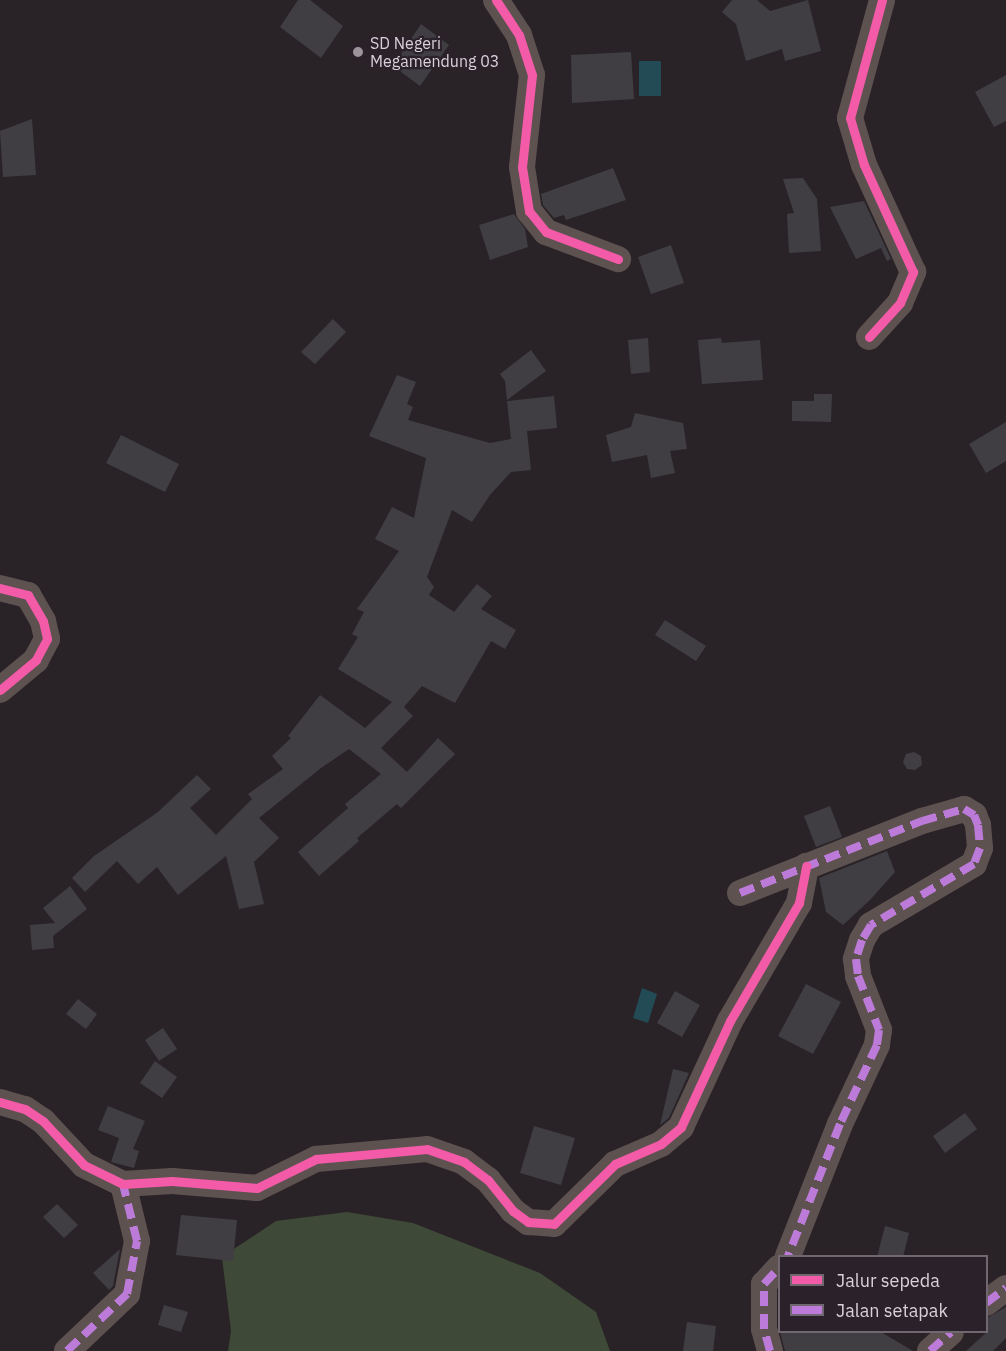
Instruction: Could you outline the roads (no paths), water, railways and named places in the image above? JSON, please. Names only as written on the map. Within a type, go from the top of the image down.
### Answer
[{"type":"street","points":[[496,0],[519,35],[532,75],[522,166],[529,211],[546,232],[618,259]]},
{"type":"street","points":[[869,337],[900,303],[913,272],[864,165],[850,118],[882,0]]},
{"type":"street","points":[[0,588],[28,595],[44,621],[46,639],[36,660],[0,690]]},
{"type":"street","points":[[740,893],[806,866],[964,809],[974,815],[978,825],[980,848],[975,864],[871,925],[862,940],[856,959],[858,976],[879,1030],[877,1045],[840,1124],[789,1255]]},
{"type":"street","points":[[0,1102],[25,1109],[44,1121],[84,1165],[123,1184],[172,1181],[257,1188],[316,1159],[427,1149],[464,1162],[488,1180],[513,1211],[528,1222],[554,1224],[615,1164],[661,1144],[681,1127],[730,1021],[799,903],[806,866]]},
{"type":"street","points":[[66,1351],[127,1294],[138,1241],[123,1184]]},
{"type":"street","points":[[770,1351],[764,1329],[764,1284],[778,1269]]},
{"type":"street","points":[[988,1302],[1006,1288]]},
{"type":"street","points":[[930,1351],[950,1333]]},
{"type":"water","points":[[639,61],[661,61],[661,96],[639,96]]},
{"type":"water","points":[[642,988],[657,994],[648,1023],[633,1018]]},
{"type":"place","name":"SD Negeri Megamendung 03","points":[[358,52]]}]
